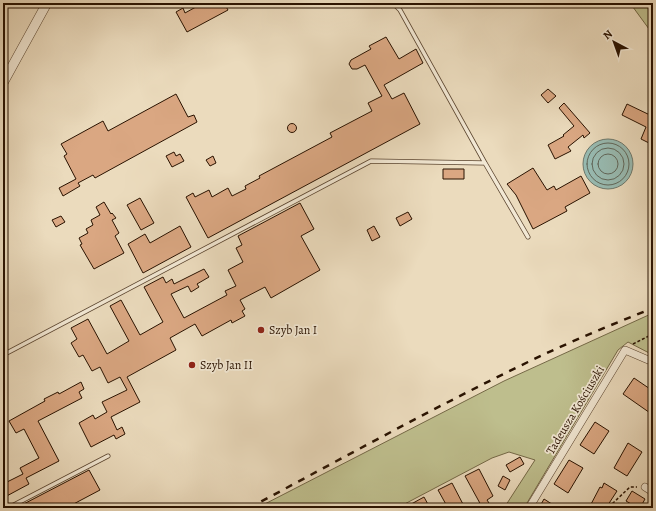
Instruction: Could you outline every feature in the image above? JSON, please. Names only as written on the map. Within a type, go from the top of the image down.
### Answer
[{"type":"street","points":[[3,83],[46,3]]},
{"type":"street","points":[[625,350],[653,362]]},
{"type":"street","name":"Tadeusza Kościuszki","points":[[528,508],[625,350]]},
{"type":"street","points":[[645,487],[653,492]]},
{"type":"lane","points":[[393,3],[400,10],[528,237]]},
{"type":"lane","points":[[3,355],[371,161],[485,163]]},
{"type":"lane","points":[[8,508],[108,456]]},
{"type":"path","points":[[625,350],[653,334]]},
{"type":"path","points":[[610,508],[613,503],[630,487],[645,487]]},
{"type":"green space","points":[[630,3],[653,3],[653,32],[649,29]]},
{"type":"green space","points":[[653,313],[653,355],[628,342],[618,350],[524,508],[504,508],[535,460],[509,452],[492,458],[397,508],[257,508],[504,381]]},
{"type":"water","points":[[608,139],[617,141],[628,150],[633,164],[631,173],[622,184],[608,189],[599,187],[588,178],[583,164],[585,155],[594,144]]},
{"type":"building","points":[[203,3],[224,3],[228,10],[187,32],[176,12],[183,8],[185,13]]},
{"type":"building","points":[[386,37],[399,59],[416,49],[423,63],[384,85],[392,99],[404,93],[420,124],[208,238],[186,197],[193,193],[195,197],[209,190],[212,197],[228,188],[232,196],[246,189],[245,186],[260,178],[259,176],[332,137],[330,133],[372,111],[368,103],[382,96],[365,65],[357,69],[352,69],[349,64],[351,60],[371,49],[369,46]]},
{"type":"building","points":[[548,89],[556,96],[548,103],[541,95]]},
{"type":"building","points":[[176,94],[188,117],[194,115],[197,122],[95,178],[93,175],[78,183],[80,186],[63,196],[59,188],[76,179],[64,156],[67,154],[61,144],[103,121],[108,131]]},
{"type":"building","points":[[564,103],[590,133],[584,138],[583,135],[568,147],[571,151],[555,159],[548,145],[564,136],[563,135],[574,126],[559,108]]},
{"type":"building","points":[[627,104],[652,116],[653,113],[653,145],[641,139],[646,127],[622,115]]},
{"type":"building","points":[[290,124],[294,124],[296,128],[294,132],[290,132],[288,130],[288,126]]},
{"type":"building","points":[[174,152],[176,156],[180,154],[184,161],[172,167],[166,156]]},
{"type":"building","points":[[213,156],[216,163],[210,166],[206,160]]},
{"type":"building","points":[[533,168],[547,190],[554,186],[556,190],[581,176],[590,193],[565,207],[567,211],[533,229],[516,195],[507,184]]},
{"type":"building","points":[[443,169],[464,169],[464,179],[443,179]]},
{"type":"building","points":[[140,198],[154,223],[141,230],[127,205]]},
{"type":"building","points":[[104,202],[111,214],[112,213],[116,218],[112,220],[119,233],[115,236],[124,253],[94,269],[80,245],[82,244],[79,238],[88,233],[86,229],[93,225],[91,220],[100,215],[96,207]]},
{"type":"building","points":[[300,203],[314,229],[301,236],[320,270],[271,298],[265,287],[240,300],[245,309],[242,311],[245,316],[232,323],[231,320],[202,336],[195,324],[170,338],[176,350],[127,377],[140,402],[111,417],[117,430],[122,427],[125,434],[116,439],[114,435],[91,447],[79,423],[93,415],[95,419],[107,412],[102,402],[127,390],[120,377],[108,383],[100,367],[92,371],[83,355],[79,357],[71,343],[77,339],[71,328],[88,319],[107,354],[129,341],[110,306],[121,300],[140,335],[163,322],[144,287],[163,277],[166,283],[172,279],[174,284],[204,269],[209,277],[197,284],[199,287],[191,292],[188,286],[171,294],[184,318],[227,295],[225,291],[236,286],[228,270],[243,262],[236,248],[242,245],[238,236]]},
{"type":"building","points":[[408,212],[412,219],[400,226],[396,218]]},
{"type":"building","points":[[61,216],[65,222],[56,227],[52,220]]},
{"type":"building","points":[[180,226],[191,247],[143,273],[128,244],[145,234],[150,243]]},
{"type":"building","points":[[374,226],[380,237],[372,241],[367,230]]},
{"type":"building","points":[[634,378],[653,391],[653,415],[623,394]]},
{"type":"building","points":[[81,382],[84,389],[79,392],[82,398],[38,421],[59,461],[26,478],[29,484],[3,498],[3,484],[23,474],[20,468],[39,458],[24,429],[16,433],[9,421],[45,401],[44,399],[58,392],[59,394]]},
{"type":"building","points":[[595,422],[609,431],[594,454],[580,445]]},
{"type":"building","points":[[628,443],[642,452],[627,476],[614,468]]},
{"type":"building","points":[[520,457],[524,464],[510,472],[506,465]]},
{"type":"building","points":[[569,460],[583,468],[568,493],[554,484]]},
{"type":"building","points":[[479,469],[493,496],[487,500],[489,503],[482,507],[465,476]]},
{"type":"building","points":[[89,470],[100,490],[66,508],[16,508]]},
{"type":"building","points":[[503,476],[510,480],[505,490],[498,486]]},
{"type":"building","points":[[452,483],[465,508],[448,508],[438,490]]},
{"type":"building","points":[[604,483],[617,491],[606,508],[589,508],[600,487],[602,488]]},
{"type":"building","points":[[632,491],[645,499],[640,508],[626,501]]},
{"type":"building","points":[[424,497],[430,508],[404,508]]},
{"type":"building","points":[[544,499],[558,508],[539,508]]},
{"type":"railway","points":[[249,508],[493,379],[606,327],[653,308]]},
{"type":"place","name":"Szyb Jan I","points":[[261,330]]},
{"type":"place","name":"Szyb Jan II","points":[[192,365]]}]
